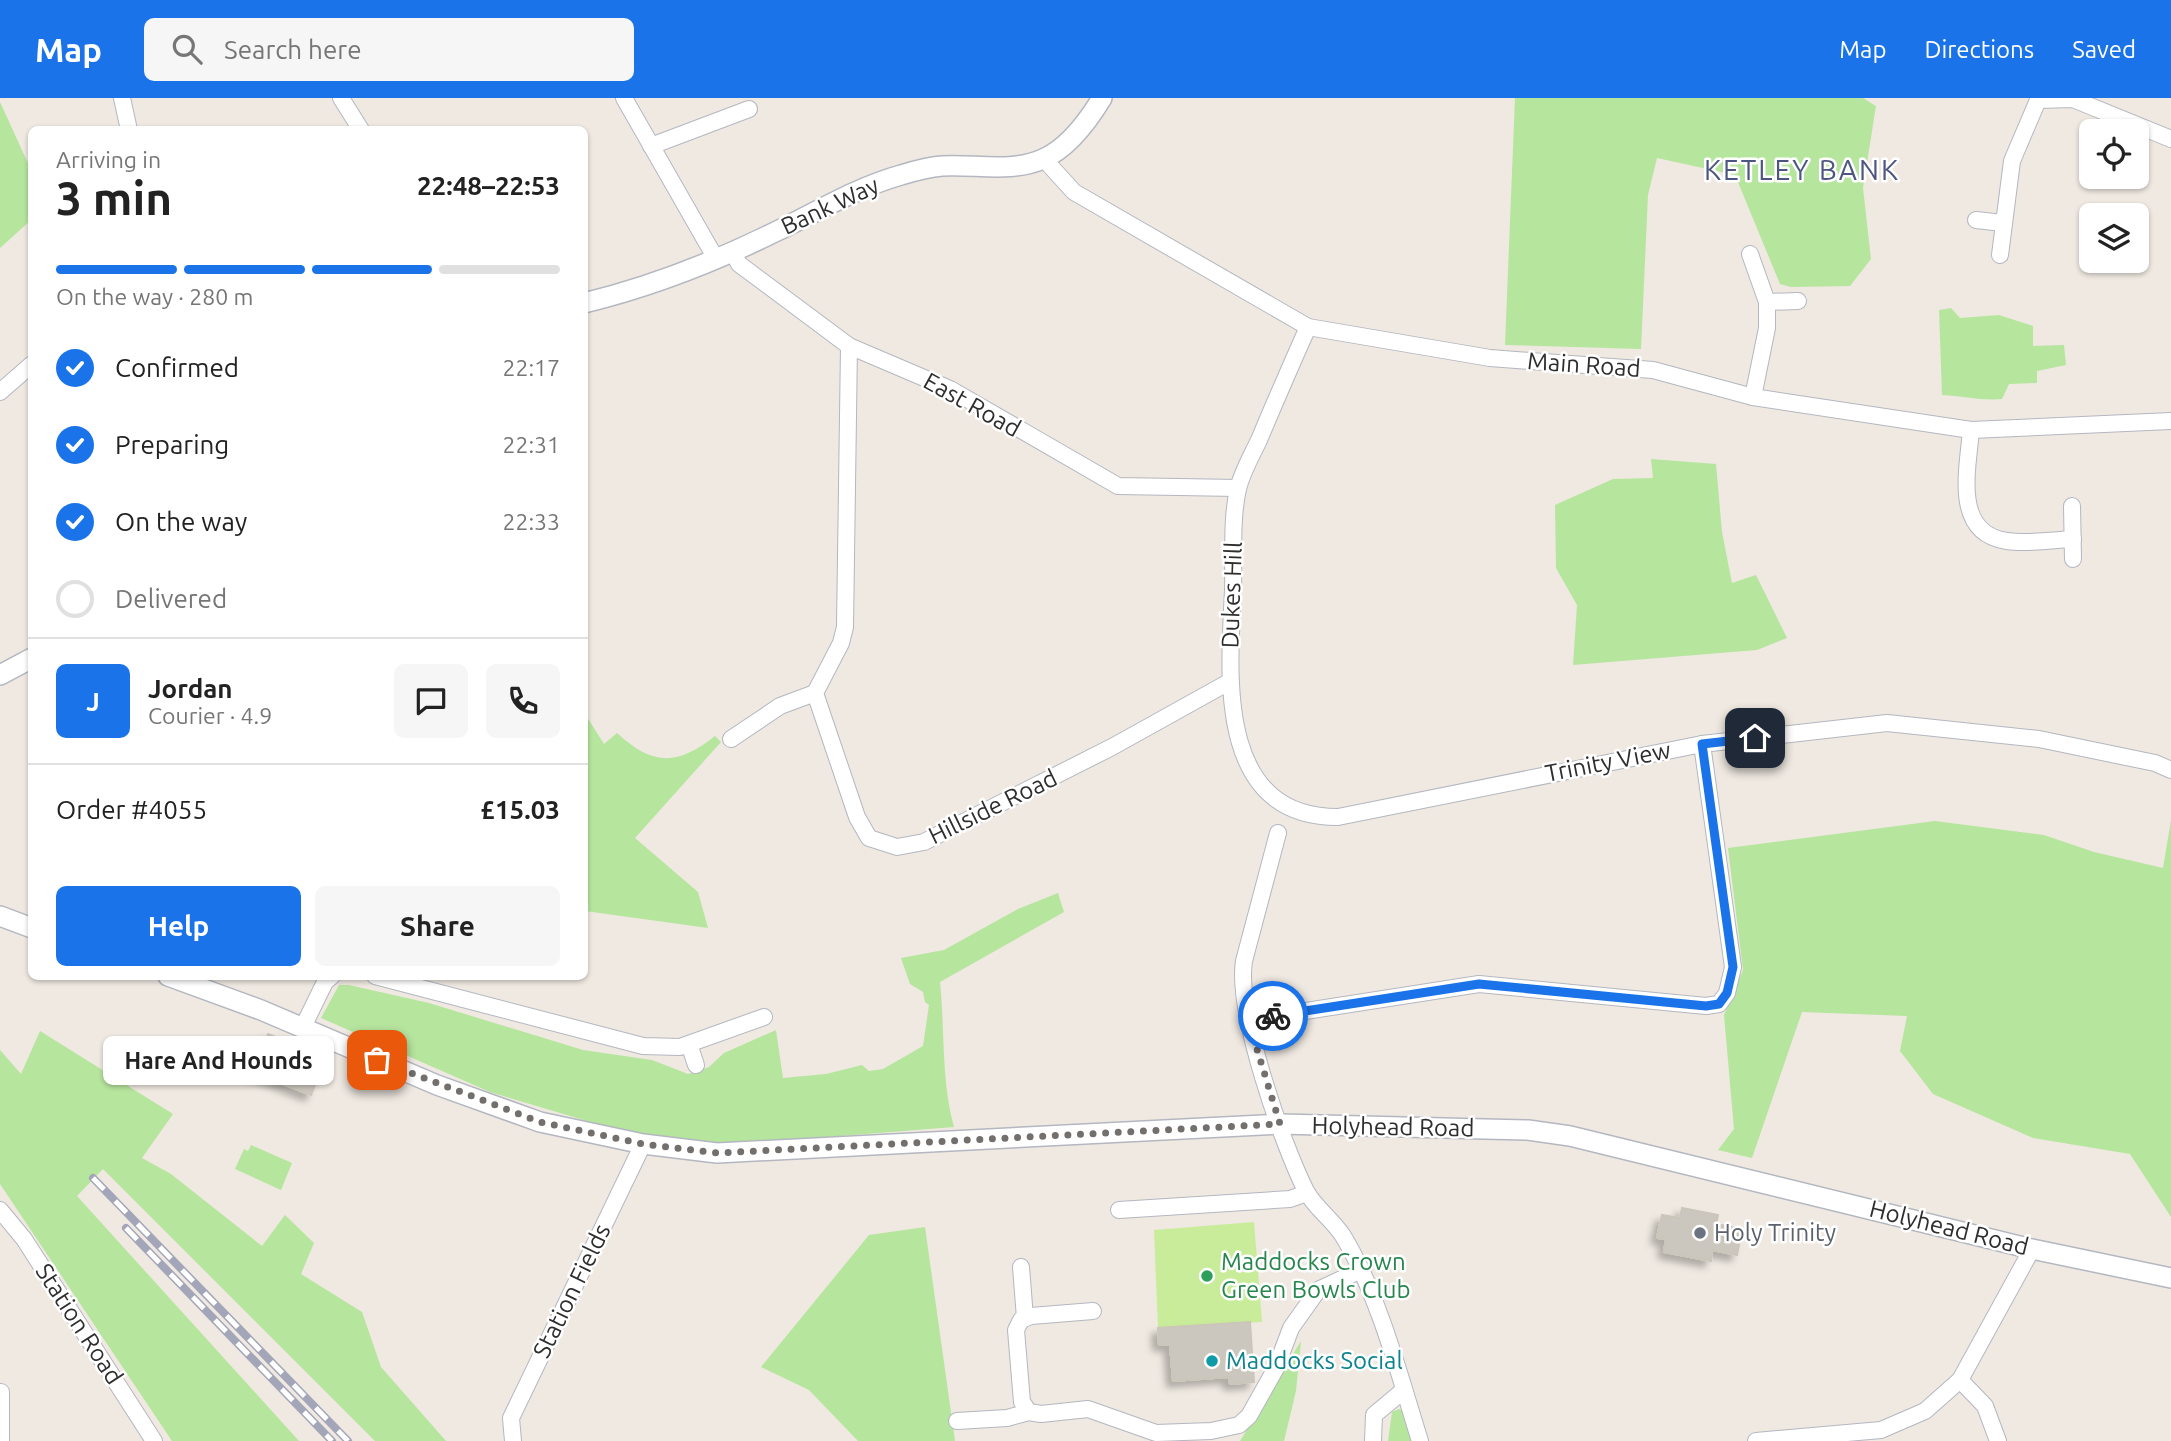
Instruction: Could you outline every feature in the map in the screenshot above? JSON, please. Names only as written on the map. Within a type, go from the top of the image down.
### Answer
[{"type":"street","points":[[122,98],[128,126]]},
{"type":"street","points":[[341,98],[357,126]]},
{"type":"street","name":"East Road","points":[[624,98],[650,146],[725,255],[849,346],[950,389],[1118,486],[1238,488]]},
{"type":"street","name":"Bank Way","points":[[588,302],[622,294],[725,255],[850,191],[901,174],[940,166],[1010,167],[1044,159],[1069,139],[1091,116],[1102,98]]},
{"type":"street","points":[[2000,255],[2012,161],[2037,99],[2073,99],[2171,139]]},
{"type":"street","points":[[650,146],[749,109]]},
{"type":"street","name":"Main Road","points":[[1044,159],[1074,192],[1308,327],[1490,358],[1653,370],[1753,397],[1970,430],[2171,422]]},
{"type":"street","points":[[1976,220],[2003,223]]},
{"type":"street","points":[[1750,254],[1767,302],[1767,328],[1753,397]]},
{"type":"street","points":[[1767,302],[1798,301]]},
{"type":"street","name":"Dukes Hill","points":[[1308,327],[1238,488],[1229,682],[1239,745],[1249,768],[1262,783],[1293,809],[1314,817],[1338,817]]},
{"type":"street","points":[[731,739],[780,706],[815,692],[841,643],[845,627],[849,346]]},
{"type":"street","points":[[0,391],[28,367]]},
{"type":"street","points":[[1970,430],[1967,491],[1968,511],[1974,524],[1987,534],[2006,541],[2073,539]]},
{"type":"street","points":[[2072,506],[2073,559]]},
{"type":"street","points":[[0,675],[28,660]]},
{"type":"street","name":"Hillside Road","points":[[815,692],[819,713],[864,833],[879,844],[897,846],[924,842],[971,820],[1229,682]]},
{"type":"street","name":"Trinity View","points":[[1338,817],[1702,744],[1887,723],[2039,739],[2155,763],[2171,770]]},
{"type":"street","points":[[1248,1020],[1479,984],[1706,1006],[1719,1004],[1727,993],[1733,967],[1702,744]]},
{"type":"street","points":[[1278,833],[1244,961],[1241,981],[1248,1020],[1280,1124],[1307,1193],[1343,1236],[1359,1271],[1377,1311],[1420,1441]]},
{"type":"street","points":[[0,916],[28,926]]},
{"type":"street","name":"Holyhead Road","points":[[179,980],[303,1027],[437,1085],[540,1122],[643,1144],[717,1153],[1280,1124],[1528,1130],[1570,1136],[2032,1249],[2171,1279]]},
{"type":"street","points":[[303,1027],[327,980]]},
{"type":"street","points":[[390,980],[643,1046],[689,1044],[764,1017]]},
{"type":"street","points":[[689,1044],[696,1065]]},
{"type":"street","name":"Station Fields","points":[[513,1441],[511,1418],[643,1144]]},
{"type":"street","points":[[1119,1210],[1290,1199],[1307,1193]]},
{"type":"street","name":"Station Road","points":[[0,1210],[24,1239],[154,1441]]},
{"type":"street","points":[[1756,1441],[1881,1430],[1925,1410],[1960,1380],[2032,1249]]},
{"type":"street","points":[[1021,1267],[1025,1318],[1016,1330],[1021,1402],[1029,1412]]},
{"type":"street","points":[[957,1421],[1007,1418],[1029,1412],[1041,1414],[1087,1409],[1156,1433],[1211,1431],[1239,1425],[1248,1416],[1276,1368],[1292,1328],[1318,1290],[1359,1271]]},
{"type":"street","points":[[1025,1318],[1093,1311]]},
{"type":"street","points":[[1960,1380],[1985,1406],[1998,1441]]},
{"type":"street","points":[[1373,1441],[1374,1415],[1404,1390]]},
{"type":"street","points":[[1,1392],[1,1441]]},
{"type":"green space","points":[[1515,98],[1863,98],[1876,106],[1863,188],[1871,259],[1850,286],[1791,287],[1780,284],[1735,175],[1657,158],[1648,195],[1641,349],[1505,345]]},
{"type":"green space","points":[[0,102],[28,163],[28,223],[0,248]]},
{"type":"green space","points":[[1951,308],[1960,318],[1999,315],[2033,326],[2033,346],[2064,345],[2066,365],[2037,371],[2037,383],[2009,384],[2002,399],[1942,395],[1939,310]]},
{"type":"green space","points":[[1651,459],[1716,464],[1722,532],[1732,583],[1756,575],[1787,638],[1757,650],[1573,665],[1577,605],[1556,568],[1555,505],[1613,479],[1653,478]]},
{"type":"green space","points":[[588,719],[604,744],[617,733],[642,752],[665,758],[689,753],[715,736],[721,742],[635,838],[698,892],[708,928],[588,911]]},
{"type":"green space","points":[[2171,820],[2171,1217],[2130,1154],[2033,1138],[1933,1094],[1900,1051],[1907,1016],[1802,1012],[1752,1158],[1718,1150],[1734,1129],[1724,1015],[1743,970],[1728,848],[1935,821],[2044,835],[2094,852],[2163,868]]},
{"type":"green space","points":[[1058,893],[1064,912],[940,982],[945,1074],[954,1127],[752,1143],[682,1142],[597,1124],[490,1092],[321,1018],[339,985],[349,985],[429,1003],[583,1050],[652,1060],[688,1074],[709,1067],[724,1053],[776,1030],[783,1078],[826,1074],[862,1065],[869,1071],[883,1069],[923,1046],[929,1005],[925,1002],[923,992],[910,984],[901,958],[944,950],[1018,909]]},
{"type":"green space","points":[[40,1031],[173,1114],[142,1158],[171,1174],[262,1246],[285,1215],[314,1243],[301,1274],[362,1312],[381,1367],[446,1441],[375,1441],[103,1169],[77,1196],[299,1441],[172,1441],[0,1184],[0,1050],[21,1074]]},
{"type":"green space","points":[[251,1145],[292,1163],[281,1190],[235,1169],[244,1149],[248,1151]]},
{"type":"green space","name":"Maddocks Crown Green Bowls Club","points":[[1254,1222],[1262,1322],[1158,1328],[1154,1230]]},
{"type":"green space","points":[[925,1227],[955,1441],[858,1441],[809,1390],[761,1367],[869,1235]]},
{"type":"green space","points":[[1301,1341],[1296,1391],[1284,1441],[1240,1441]]},
{"type":"green space","points":[[1399,1409],[1404,1411],[1411,1441],[1388,1441],[1392,1412]]},
{"type":"building","points":[[268,1034],[326,1057],[311,1095],[242,1068],[249,1048],[253,1050],[257,1041],[265,1044]]},
{"type":"building","name":"Holy Trinity","points":[[1682,1208],[1718,1215],[1716,1224],[1742,1229],[1737,1255],[1712,1250],[1711,1261],[1664,1252],[1666,1239],[1657,1238],[1662,1215],[1680,1218]]},
{"type":"building","name":"Maddocks Social","points":[[1250,1322],[1254,1382],[1230,1384],[1229,1377],[1173,1381],[1170,1344],[1159,1345],[1158,1328]]},
{"type":"railway","points":[[93,1178],[348,1441]]},
{"type":"railway","points":[[126,1228],[332,1441]]},
{"type":"way so far","points":[[377,1060],[540,1122],[643,1144],[717,1153],[1280,1124],[1248,1020],[1273,1016]]},
{"type":"place","name":"Hare And Hounds","points":[[377,1060]]},
{"type":"place","name":"Holy Trinity","points":[[1700,1233]]},
{"type":"place","name":"Maddocks Crown Green Bowls Club","points":[[1207,1276]]},
{"type":"place","name":"Maddocks Social","points":[[1212,1361]]},
{"type":"district","name":"KETLEY BANK","points":[[1802,170]]},
{"type":"route","points":[[1273,1016],[1479,984],[1706,1006],[1719,1004],[1727,993],[1733,967],[1702,744],[1755,738]]}]
